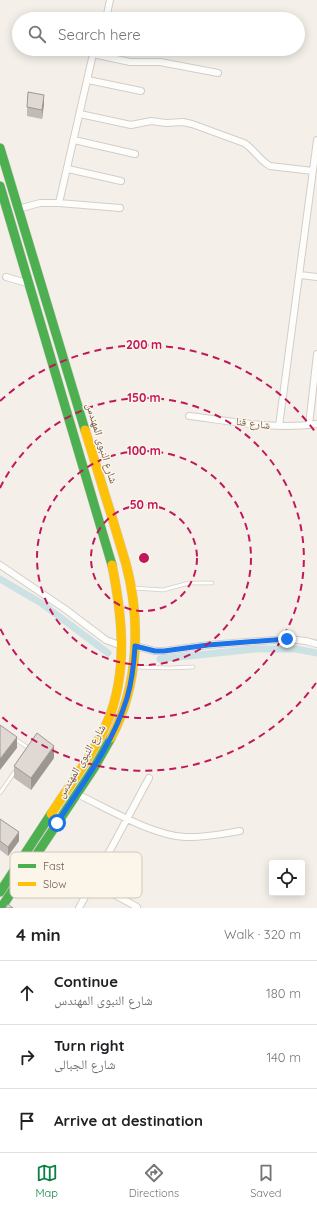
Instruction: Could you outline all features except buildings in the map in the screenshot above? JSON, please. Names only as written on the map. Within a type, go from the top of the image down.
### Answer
[{"type":"main road","name":"شارع النبوى المهندس","points":[[0,148],[126,564],[132,588],[134,609],[135,646],[133,667],[127,698],[114,732],[101,756],[38,852]]},
{"type":"main road","name":"شارع النبوى المهندس","points":[[0,186],[111,560],[122,632],[121,666],[115,698],[109,717],[91,753],[26,852]]},
{"type":"main road","points":[[86,474],[92,474],[98,470]]},
{"type":"main road","points":[[92,493],[97,489],[103,489]]},
{"type":"main road","name":"شارع النبوى المهندس","points":[[0,892],[10,877]]},
{"type":"main road","name":"شارع النبوى المهندس","points":[[1,908],[10,894]]},
{"type":"street","points":[[107,12],[110,0]]},
{"type":"street","points":[[59,203],[93,56]]},
{"type":"street","points":[[108,56],[130,62],[160,62],[218,73]]},
{"type":"street","points":[[88,80],[140,91]]},
{"type":"street","points":[[80,114],[131,125],[151,121],[166,123],[183,122],[192,124],[244,143],[270,166],[313,172]]},
{"type":"street","points":[[74,140],[135,154]]},
{"type":"street","points":[[279,426],[317,140]]},
{"type":"street","points":[[68,168],[121,181]]},
{"type":"street","points":[[18,209],[40,203],[120,208]]},
{"type":"street","points":[[300,275],[317,277]]},
{"type":"street","points":[[6,278],[30,284]]},
{"type":"street","points":[[309,425],[317,354]]},
{"type":"street","name":"شارع قنا","points":[[189,416],[279,426],[317,424]]},
{"type":"street","points":[[0,565],[65,609],[106,640],[122,646]]},
{"type":"street","points":[[135,646],[155,651],[164,651],[208,645],[287,639],[317,644]]},
{"type":"street","points":[[109,852],[149,778]]},
{"type":"street","points":[[76,794],[156,831],[184,837],[200,837],[240,831]]},
{"type":"street","points":[[78,908],[84,898]]},
{"type":"street","points":[[120,898],[137,907]]},
{"type":"lane","points":[[132,588],[163,590],[189,583],[212,583]]},
{"type":"lane","points":[[133,667],[193,667]]},
{"type":"lane","points":[[12,737],[30,749],[26,756]]},
{"type":"lane","points":[[0,793],[17,768]]},
{"type":"waterway","points":[[0,579],[41,603],[108,653]]},
{"type":"waterway","points":[[160,659],[255,649],[296,649],[317,653]]},
{"type":"traffic: fast","points":[[0,148],[85,430]]},
{"type":"traffic: fast","points":[[0,186],[112,565]]},
{"type":"traffic: fast","points":[[38,852],[94,768],[111,738]]},
{"type":"traffic: fast","points":[[26,852],[51,814]]},
{"type":"traffic: fast","points":[[0,892],[10,877]]},
{"type":"traffic: fast","points":[[1,908],[10,894]]},
{"type":"traffic: slow","points":[[85,430],[126,564],[134,608],[135,652],[132,675],[120,718],[111,738]]},
{"type":"traffic: slow","points":[[51,814],[97,743],[109,718],[115,699],[119,680],[121,642],[116,584],[112,565]]},
{"type":"route","points":[[57,823],[91,772],[114,732],[130,687],[135,646],[155,651],[164,651],[208,645],[287,639]]}]
